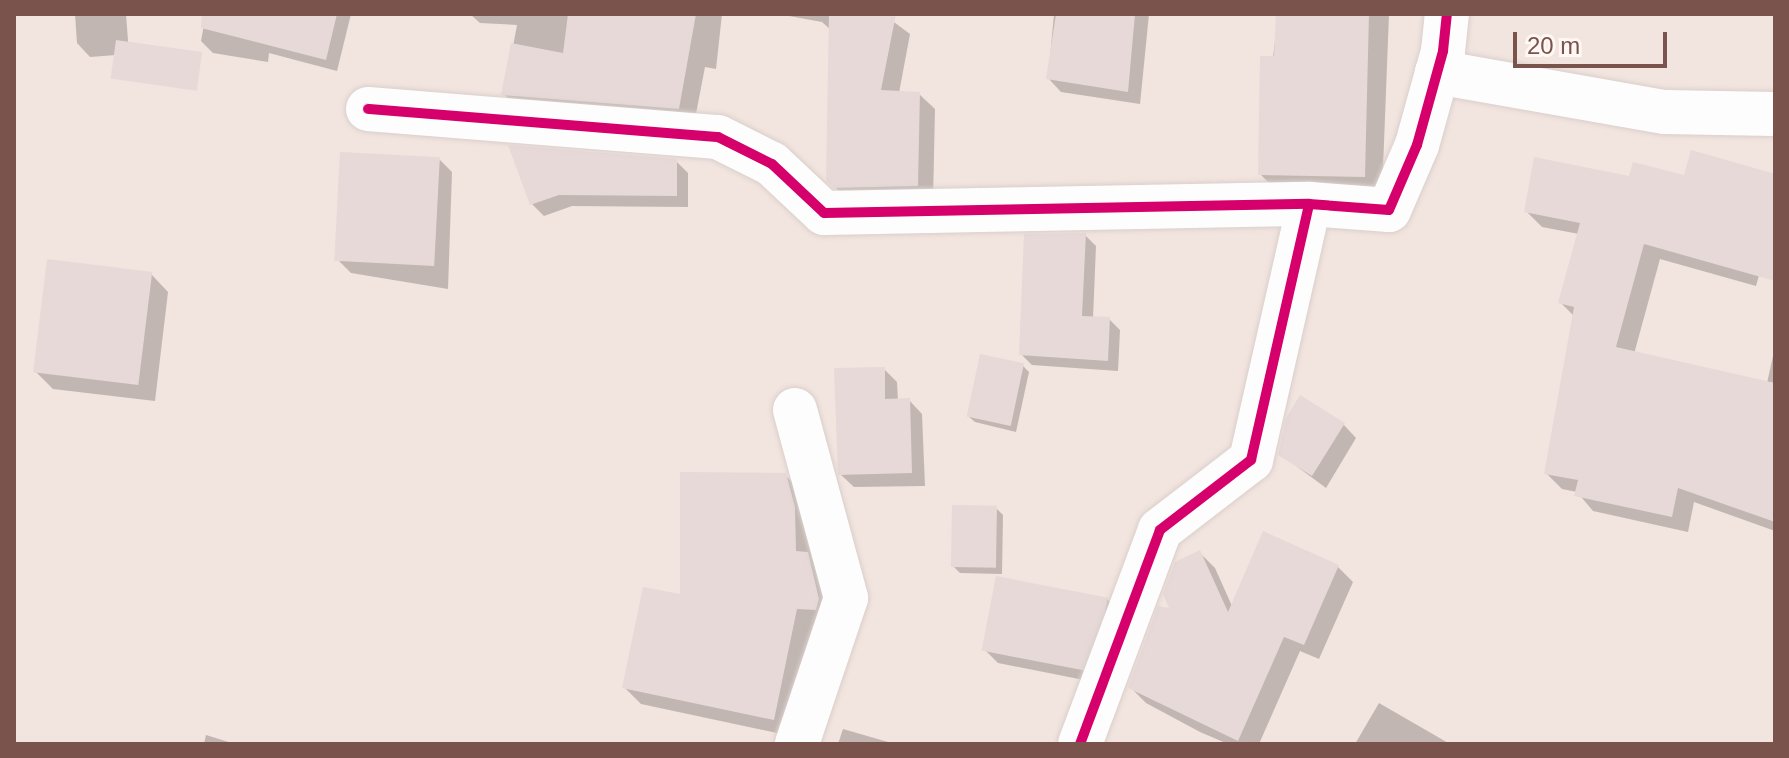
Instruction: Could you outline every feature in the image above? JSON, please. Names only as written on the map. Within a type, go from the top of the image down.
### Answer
[{"type":"street","points":[[368,109],[718,137],[772,164],[824,213],[1309,204],[1389,210],[1417,145],[1437,72],[1447,14]]},
{"type":"street","points":[[1437,72],[1665,112],[1775,114]]},
{"type":"street","points":[[1080,744],[1160,530],[1251,460],[1309,204]]},
{"type":"street","points":[[795,410],[846,598],[797,744]]},
{"type":"shaded area","points":[[14,14],[1775,14],[1775,744],[14,744]]},
{"type":"building","points":[[202,14],[337,14],[326,60],[201,28]]},
{"type":"building","points":[[568,14],[696,14],[679,109],[501,95],[511,43],[563,53]]},
{"type":"building","points":[[829,14],[896,14],[881,90],[920,92],[918,186],[834,188],[826,181]]},
{"type":"building","points":[[1056,14],[1135,14],[1128,92],[1046,79]]},
{"type":"building","points":[[1276,14],[1369,14],[1365,177],[1258,175],[1260,56],[1274,56]]},
{"type":"building","points":[[116,40],[202,52],[197,91],[111,79]]},
{"type":"building","points":[[508,145],[677,159],[677,196],[559,195],[530,205]]},
{"type":"building","points":[[1691,150],[1775,174],[1775,281],[1644,244],[1616,347],[1775,383],[1775,522],[1678,488],[1672,517],[1574,496],[1578,480],[1544,474],[1574,307],[1558,303],[1580,223],[1524,212],[1534,157],[1629,176],[1633,162],[1684,175]]},
{"type":"building","points":[[340,152],[440,157],[434,266],[334,261]]},
{"type":"building","points":[[1086,233],[1082,316],[1110,317],[1108,361],[1019,355],[1024,234]]},
{"type":"building","points":[[47,259],[152,272],[138,385],[33,372]]},
{"type":"building","points":[[980,354],[1024,363],[1011,426],[967,417]]},
{"type":"building","points":[[885,367],[885,399],[910,398],[912,473],[838,475],[834,368]]},
{"type":"building","points":[[1300,395],[1345,423],[1312,476],[1278,455],[1286,418]]},
{"type":"building","points":[[680,472],[786,473],[795,507],[796,551],[808,552],[819,599],[816,610],[797,609],[774,720],[622,688],[643,587],[680,594]]},
{"type":"building","points":[[952,505],[997,506],[996,568],[951,567]]},
{"type":"building","points":[[1263,531],[1339,565],[1304,645],[1284,637],[1238,741],[1128,688],[1158,606],[1169,608],[1163,594],[1175,562],[1200,550],[1228,612]]},
{"type":"building","points":[[996,576],[1108,598],[1093,672],[981,651]]},
{"type":"cycle path","points":[[368,109],[718,137],[772,164],[824,213],[1309,204],[1389,210],[1417,145],[1443,51],[1447,14]]},
{"type":"cycle path","points":[[1080,744],[1160,530],[1251,460],[1309,204]]}]
